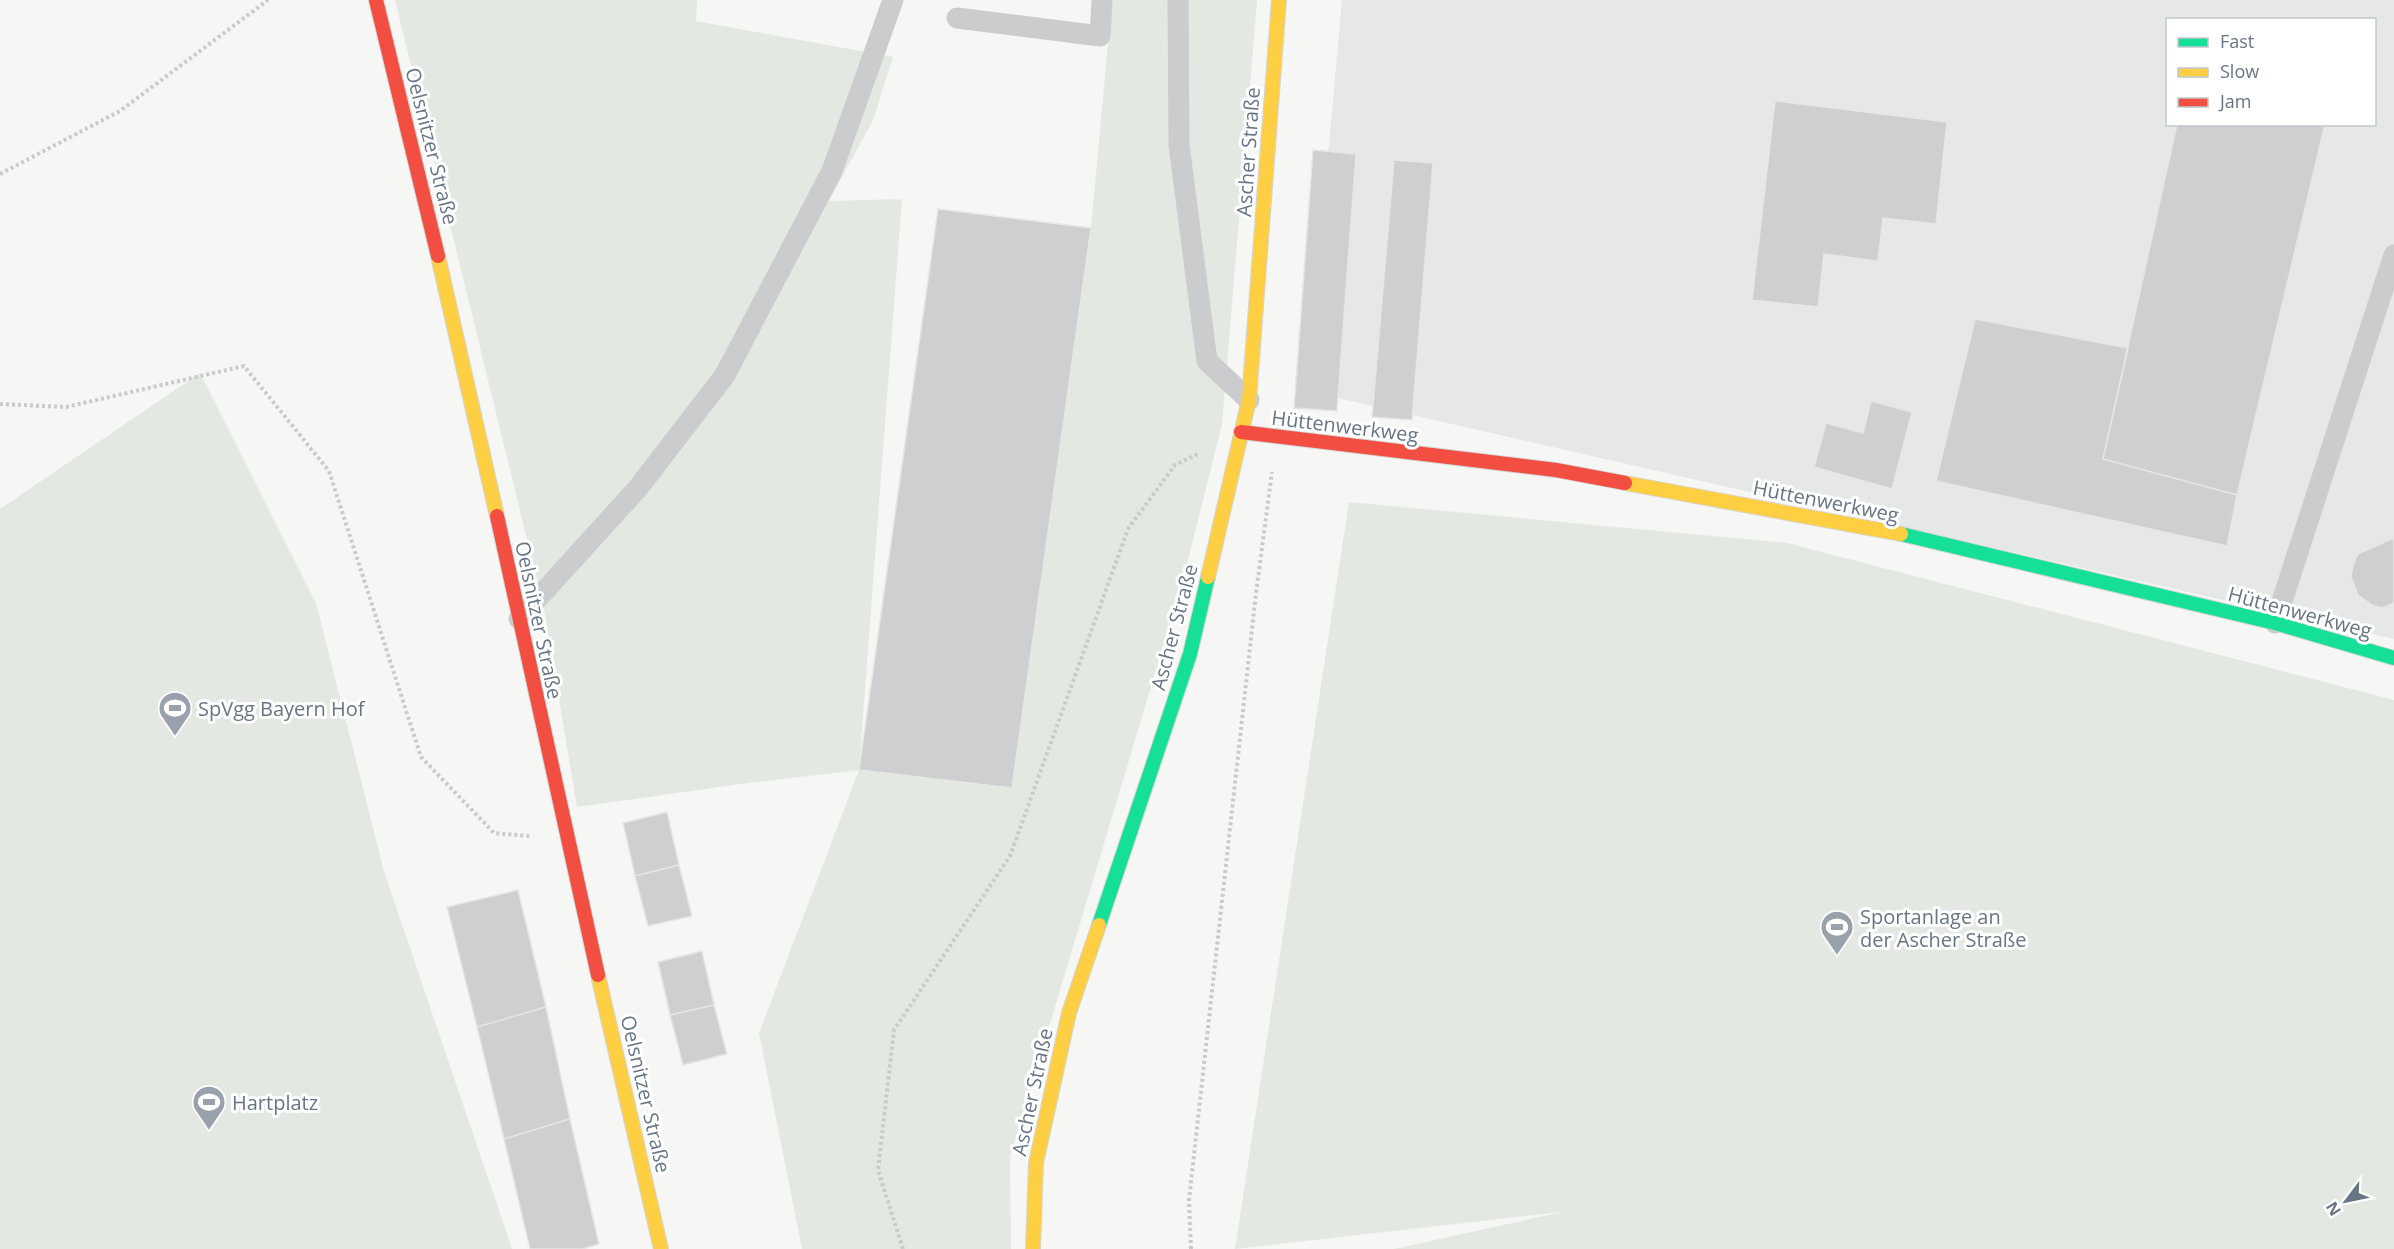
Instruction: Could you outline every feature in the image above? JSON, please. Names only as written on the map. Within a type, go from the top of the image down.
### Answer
[{"type":"street","name":"Oelsnitzer Straße","points":[[376,0],[455,325],[567,839],[661,1249]]},
{"type":"street","name":"Ascher Straße","points":[[1037,1244],[1036,1163],[1069,1013],[1190,654],[1249,400],[1279,0]]},
{"type":"street","name":"Hüttenwerkweg","points":[[1240,432],[1556,470],[1916,537],[2275,623],[2394,658]]},
{"type":"lane","points":[[519,619],[638,488],[725,375],[832,171],[893,0]]},
{"type":"lane","points":[[957,18],[1100,36],[1102,0]]},
{"type":"lane","points":[[1178,0],[1179,145],[1207,361],[1249,400]]},
{"type":"lane","points":[[2275,623],[2394,255]]},
{"type":"path","points":[[0,174],[120,111],[268,0]]},
{"type":"path","points":[[0,404],[66,407],[244,366],[329,471],[421,757],[494,833],[567,839]]},
{"type":"path","points":[[903,1249],[878,1170],[894,1030],[1010,856],[1128,529],[1175,465],[1240,432]]},
{"type":"path","points":[[1191,1249],[1189,1200],[1256,593],[1277,438]]},
{"type":"shaded area","points":[[395,0],[697,0],[696,21],[893,57],[873,120],[829,201],[902,199],[859,769],[1011,788],[1091,228],[1112,0],[1257,0],[1222,425],[1183,580],[1010,1157],[1011,1249],[802,1249],[759,1033],[859,770],[577,807],[544,609]]},
{"type":"shaded area","points":[[1342,0],[2394,0],[2394,639],[1307,391]]},
{"type":"shaded area","name":"SpVgg Bayern Hof","points":[[200,373],[316,603],[384,871],[512,1249],[0,1249],[0,509]]},
{"type":"shaded area","name":"Sportanlage an der Ascher Straße","points":[[1349,502],[1787,543],[2394,700],[2394,1249],[1394,1249],[1562,1212],[1235,1249]]},
{"type":"building","points":[[1775,101],[1947,122],[1936,224],[1883,218],[1878,261],[1824,254],[1818,307],[1752,300]]},
{"type":"building","points":[[2177,126],[2325,126],[2237,495],[2103,459]]},
{"type":"building","points":[[1313,150],[1356,154],[1337,411],[1294,408]]},
{"type":"building","points":[[1394,160],[1433,163],[1412,420],[1372,417]]},
{"type":"building","points":[[938,209],[1091,228],[1012,788],[859,770]]},
{"type":"building","points":[[1975,319],[2128,348],[2103,459],[2237,495],[2227,546],[1936,481]]},
{"type":"building","points":[[1871,401],[1912,412],[1892,489],[1814,467],[1826,423],[1863,433]]},
{"type":"building","points":[[2394,538],[2394,603],[2382,608],[2372,605],[2358,595],[2351,577],[2353,565],[2358,554]]},
{"type":"building","points":[[667,812],[679,865],[635,876],[623,823]]},
{"type":"building","points":[[679,865],[692,916],[648,926],[635,876]]},
{"type":"building","points":[[518,890],[546,1007],[477,1027],[447,907]]},
{"type":"building","points":[[702,951],[714,1005],[670,1015],[658,962]]},
{"type":"building","points":[[714,1005],[727,1054],[683,1065],[670,1015]]},
{"type":"building","points":[[546,1007],[570,1119],[504,1139],[477,1027]]},
{"type":"building","points":[[570,1119],[599,1244],[583,1249],[530,1249],[504,1139]]},
{"type":"traffic: fast","points":[[1901,534],[2275,623],[2394,658]]},
{"type":"traffic: fast","points":[[1099,925],[1190,654],[1208,577]]},
{"type":"traffic: slow","points":[[1208,577],[1249,400],[1279,0]]},
{"type":"traffic: slow","points":[[438,256],[497,516]]},
{"type":"traffic: slow","points":[[1625,483],[1901,534]]},
{"type":"traffic: slow","points":[[1033,1249],[1036,1163],[1069,1013],[1099,925]]},
{"type":"traffic: slow","points":[[598,975],[661,1249]]},
{"type":"traffic: jam","points":[[376,0],[438,256]]},
{"type":"traffic: jam","points":[[1241,432],[1556,470],[1625,483]]},
{"type":"traffic: jam","points":[[497,516],[598,975]]},
{"type":"place","name":"SpVgg Bayern Hof","points":[[175,737]]},
{"type":"place","name":"Sportanlage an der Ascher Straße","points":[[1837,956]]},
{"type":"place","name":"Hartplatz","points":[[209,1131]]}]
